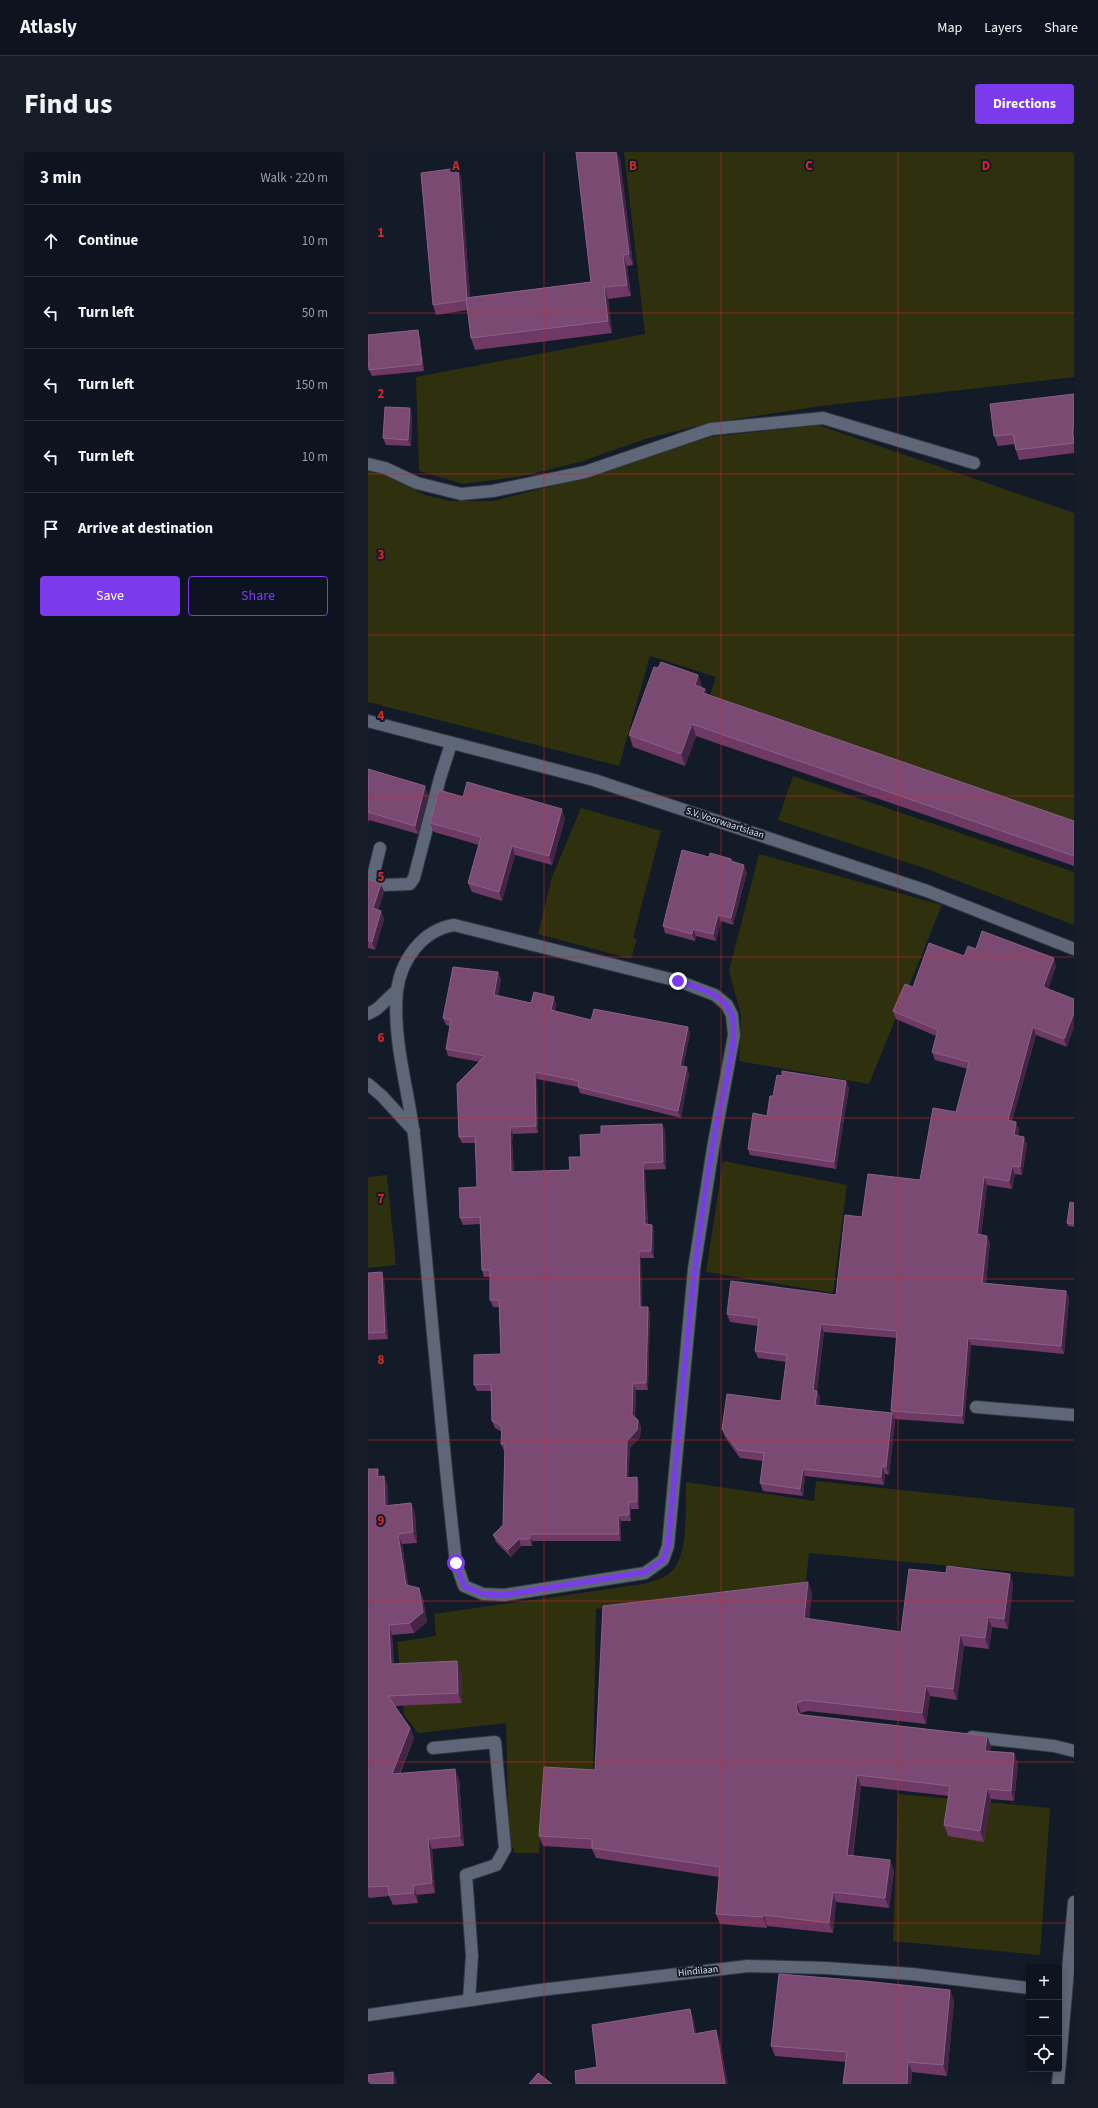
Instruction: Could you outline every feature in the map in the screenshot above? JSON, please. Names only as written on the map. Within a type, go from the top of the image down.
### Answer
[{"type":"street","points":[[368,464],[385,468],[417,483],[461,494],[493,491],[585,472],[711,429],[823,418],[974,463]]},
{"type":"street","name":"S.V. Voorwaartslaan","points":[[368,721],[609,785],[927,891],[1074,949]]},
{"type":"street","points":[[380,848],[374,876],[376,880],[385,885],[410,884],[414,878],[440,778],[451,744]]},
{"type":"street","points":[[454,925],[678,981],[715,995],[727,1006],[732,1015],[734,1035],[713,1148],[694,1269],[668,1546],[663,1560],[645,1572],[504,1595],[483,1594],[464,1586],[456,1563],[414,1131],[396,1021],[397,990],[402,971],[424,937],[442,927],[454,925]]},
{"type":"street","points":[[368,1014],[377,1009],[397,990]]},
{"type":"street","points":[[368,1084],[382,1096],[414,1131]]},
{"type":"street","points":[[976,1407],[1074,1415]]},
{"type":"street","points":[[962,1736],[1054,1746],[1074,1751]]},
{"type":"street","points":[[433,1748],[495,1742],[505,1849],[496,1865],[466,1875],[472,1956],[469,2000]]},
{"type":"street","points":[[1058,2084],[1074,1902]]},
{"type":"street","name":"Hindilaan","points":[[368,2015],[640,1977],[748,1966],[826,1968],[881,1972],[1026,1988]]},
{"type":"shaded area","points":[[624,152],[1074,152],[1074,377],[821,406],[710,423],[645,439],[580,462],[518,477],[463,484],[419,471],[416,377],[645,334]]},
{"type":"shaded area","points":[[818,425],[1074,513],[1074,821],[710,695],[716,677],[650,656],[619,766],[368,702],[368,470],[382,473],[425,495],[451,501],[494,501],[582,478],[709,437]]},
{"type":"shaded area","points":[[793,776],[1074,872],[1074,925],[924,868],[778,820]]},
{"type":"shaded area","points":[[581,808],[661,831],[633,938],[637,939],[631,959],[538,934],[552,877]]},
{"type":"shaded area","points":[[759,854],[942,905],[869,1084],[739,1061],[741,1015],[729,971]]},
{"type":"shaded area","points":[[723,1161],[847,1185],[833,1293],[706,1272]]},
{"type":"shaded area","points":[[387,1175],[396,1265],[368,1268],[368,1177]]},
{"type":"shaded area","points":[[816,1481],[1074,1508],[1074,1577],[809,1553],[806,1582],[596,1609],[593,1774],[545,1771],[539,1853],[515,1853],[509,1839],[506,1723],[418,1733],[404,1715],[397,1642],[436,1636],[434,1614],[643,1584],[667,1575],[673,1570],[682,1552],[685,1528],[686,1482],[814,1501]]},
{"type":"shaded area","points":[[898,1794],[1050,1808],[1040,1955],[893,1941]]},
{"type":"building","points":[[576,152],[616,152],[629,254],[623,255],[627,285],[604,287],[608,321],[471,338],[466,298],[591,282]]},
{"type":"building","points":[[458,168],[467,300],[433,305],[421,173]]},
{"type":"building","points":[[418,330],[422,364],[369,370],[368,335]]},
{"type":"building","points":[[1074,394],[1074,427],[1072,427],[1074,443],[1016,450],[1013,434],[994,436],[990,404]]},
{"type":"building","points":[[385,407],[410,408],[408,440],[383,438]]},
{"type":"building","points":[[661,662],[698,675],[695,685],[705,689],[703,693],[1074,821],[1074,856],[692,724],[681,754],[629,735],[654,667],[658,668]]},
{"type":"building","points":[[368,769],[425,786],[415,826],[368,812]]},
{"type":"building","points":[[467,782],[562,809],[549,856],[512,846],[499,892],[468,883],[481,837],[430,823],[439,790],[463,797]]},
{"type":"building","points":[[682,850],[709,857],[710,853],[731,859],[731,861],[744,865],[731,918],[718,915],[713,934],[693,929],[692,934],[663,926]]},
{"type":"building","points":[[368,879],[381,884],[373,908],[381,911],[372,942],[368,940]]},
{"type":"building","points":[[982,931],[1054,958],[1043,987],[1074,999],[1074,1013],[1064,1039],[1033,1027],[1008,1120],[1016,1122],[1014,1135],[1024,1137],[1020,1167],[1012,1166],[1009,1181],[984,1177],[977,1234],[987,1236],[982,1283],[1066,1291],[1061,1346],[968,1338],[962,1416],[891,1411],[897,1331],[821,1324],[813,1390],[817,1391],[815,1405],[892,1413],[886,1467],[882,1466],[881,1477],[803,1469],[800,1489],[760,1483],[764,1453],[738,1450],[722,1429],[727,1394],[781,1401],[787,1355],[755,1351],[759,1318],[727,1314],[731,1281],[836,1295],[845,1215],[862,1217],[868,1174],[920,1180],[933,1108],[956,1112],[969,1062],[932,1052],[938,1030],[893,1011],[905,984],[913,987],[929,943],[964,956],[968,946],[976,949]]},
{"type":"building","points":[[453,967],[498,972],[494,995],[531,1003],[534,992],[554,997],[551,1010],[591,1020],[594,1009],[688,1027],[680,1066],[687,1067],[678,1111],[578,1087],[579,1081],[535,1072],[536,1126],[511,1127],[510,1134],[511,1172],[570,1170],[569,1157],[581,1157],[580,1135],[601,1134],[601,1126],[662,1124],[663,1162],[643,1163],[645,1224],[652,1225],[651,1251],[639,1251],[640,1307],[648,1307],[646,1383],[633,1383],[632,1415],[638,1420],[637,1430],[627,1441],[626,1478],[637,1477],[637,1502],[629,1502],[629,1515],[618,1515],[619,1534],[530,1534],[530,1539],[519,1539],[508,1550],[493,1535],[503,1525],[505,1444],[501,1444],[502,1426],[492,1421],[491,1384],[474,1385],[474,1355],[501,1354],[499,1300],[490,1300],[490,1270],[482,1270],[480,1217],[460,1218],[459,1188],[477,1187],[475,1136],[459,1137],[457,1084],[485,1056],[446,1049],[451,1020],[443,1018]]},
{"type":"building","points":[[782,1071],[846,1081],[834,1162],[748,1149],[753,1113],[767,1116],[770,1096],[773,1096],[777,1075],[782,1076]]},
{"type":"building","points":[[1070,1202],[1074,1203],[1074,1224],[1067,1223]]},
{"type":"building","points":[[382,1272],[385,1332],[368,1333],[368,1273]]},
{"type":"building","points":[[368,1469],[378,1469],[377,1477],[384,1476],[385,1506],[411,1503],[413,1532],[398,1534],[406,1585],[419,1588],[423,1612],[410,1623],[389,1625],[391,1664],[457,1661],[458,1693],[388,1696],[410,1728],[392,1774],[455,1769],[460,1836],[428,1839],[432,1883],[413,1885],[414,1893],[389,1895],[388,1886],[368,1887]]},
{"type":"building","points":[[947,1566],[1010,1574],[1004,1619],[988,1617],[985,1638],[960,1635],[953,1689],[926,1686],[922,1713],[804,1700],[797,1703],[796,1707],[798,1713],[802,1715],[987,1736],[985,1751],[1014,1753],[1011,1791],[987,1789],[980,1831],[944,1825],[950,1786],[857,1775],[847,1855],[890,1860],[885,1898],[833,1892],[829,1923],[764,1915],[763,1917],[716,1914],[720,1867],[592,1848],[592,1839],[539,1836],[544,1767],[595,1770],[603,1606],[808,1582],[804,1618],[901,1632],[909,1569],[946,1573]]},
{"type":"building","points":[[779,1974],[950,1990],[943,2065],[908,2062],[907,2084],[843,2084],[847,2052],[771,2046]]},
{"type":"building","points":[[690,2009],[694,2034],[716,2030],[725,2084],[576,2084],[575,2071],[597,2067],[592,2025]]},
{"type":"building","points":[[393,2072],[393,2084],[368,2084],[368,2075]]},
{"type":"building","points":[[538,2073],[552,2084],[529,2084]]},
{"type":"route","points":[[456,1563],[464,1586],[483,1594],[504,1595],[629,1576],[645,1572],[663,1560],[668,1546],[694,1269],[713,1148],[734,1035],[732,1015],[727,1006],[715,995],[678,981]]}]
